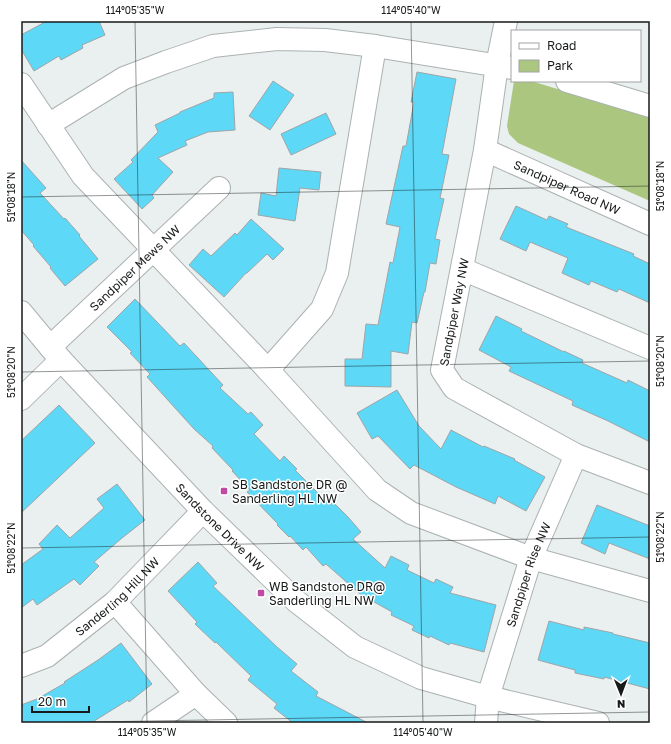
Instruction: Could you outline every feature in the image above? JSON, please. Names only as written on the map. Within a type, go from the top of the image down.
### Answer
[{"type":"street","name":"Sandpiper Way NW","points":[[506,21],[504,67],[485,150],[442,370],[454,388],[576,455],[650,483]]},
{"type":"street","points":[[48,125],[124,78],[173,59],[213,46],[277,39],[325,40],[375,46],[504,67]]},
{"type":"street","points":[[268,370],[322,309],[337,274],[375,46]]},
{"type":"street","points":[[570,82],[650,106]]},
{"type":"street","points":[[21,84],[83,176],[268,370],[377,490],[411,513],[531,558],[650,591]]},
{"type":"street","name":"Sandpiper Road NW","points":[[485,150],[650,224]]},
{"type":"street","name":"Sandpiper Mews NW","points":[[21,399],[56,353],[153,250],[219,188]]},
{"type":"street","points":[[462,269],[650,348]]},
{"type":"street","name":"Sandstone Drive NW","points":[[21,312],[56,353],[203,511],[296,601],[354,647],[421,678],[598,723]]},
{"type":"street","name":"Sandpiper Rise NW","points":[[486,723],[488,696],[531,558],[576,455]]},
{"type":"street","name":"Sanderling Hill NW","points":[[21,666],[47,656],[115,602],[203,511]]},
{"type":"street","points":[[115,602],[196,694],[226,723]]},
{"type":"street","points":[[153,723],[196,694]]},
{"type":"green space","points":[[514,82],[534,82],[650,117],[650,201],[518,143],[509,134],[507,126]]},
{"type":"building","points":[[47,21],[99,21],[105,35],[82,45],[83,48],[61,60],[59,56],[34,71],[21,49],[21,35]]},
{"type":"building","points":[[417,72],[456,79],[442,154],[449,155],[440,198],[444,199],[435,239],[440,240],[436,264],[430,263],[425,292],[417,323],[412,322],[408,354],[391,351],[391,387],[345,386],[345,359],[362,359],[366,324],[378,325],[390,262],[393,263],[400,227],[386,224],[403,146],[406,146],[414,102],[411,102]]},
{"type":"building","points":[[273,81],[294,95],[270,130],[249,116]]},
{"type":"building","points":[[233,92],[235,130],[208,132],[185,141],[187,145],[158,158],[173,172],[152,195],[154,198],[142,209],[114,179],[133,162],[131,160],[158,132],[155,125],[180,112],[214,98],[214,93]]},
{"type":"building","points":[[326,113],[336,134],[291,155],[281,134]]},
{"type":"building","points":[[21,160],[46,188],[40,193],[80,235],[79,236],[98,259],[65,286],[21,230]]},
{"type":"building","points":[[279,168],[321,172],[319,190],[300,188],[295,221],[258,215],[261,193],[276,196]]},
{"type":"building","points":[[516,206],[547,220],[549,216],[568,224],[566,227],[634,254],[633,256],[650,264],[650,303],[619,289],[617,292],[591,281],[589,285],[562,273],[568,258],[530,242],[526,251],[500,239]]},
{"type":"building","points":[[251,219],[284,249],[273,260],[267,254],[246,273],[224,297],[189,265],[203,249],[211,256],[235,233],[237,235]]},
{"type":"building","points":[[135,299],[180,346],[184,343],[223,385],[220,388],[248,414],[251,412],[263,425],[254,434],[280,461],[284,456],[297,469],[295,470],[330,505],[333,502],[348,517],[361,532],[353,539],[385,568],[391,556],[409,565],[407,570],[434,583],[436,579],[453,587],[450,593],[496,605],[484,652],[450,643],[449,645],[430,636],[429,638],[412,630],[414,626],[391,615],[392,612],[360,594],[326,564],[323,566],[306,547],[303,550],[277,525],[278,524],[247,492],[250,490],[212,448],[213,446],[194,429],[147,377],[150,374],[130,353],[132,352],[107,327]]},
{"type":"building","points":[[496,316],[522,329],[521,331],[583,360],[582,363],[627,383],[628,380],[650,391],[650,442],[572,405],[573,401],[509,371],[511,367],[479,350]]},
{"type":"building","points":[[397,390],[419,426],[441,449],[451,430],[483,447],[484,446],[515,459],[514,460],[545,477],[526,511],[498,496],[495,504],[456,487],[414,465],[410,469],[378,436],[372,439],[357,413]]},
{"type":"building","points":[[59,405],[95,443],[21,513],[21,441]]},
{"type":"building","points":[[117,484],[145,520],[94,562],[99,566],[80,585],[74,579],[37,605],[33,599],[21,608],[21,565],[43,549],[39,544],[57,525],[70,538],[104,508],[97,499]]},
{"type":"building","points":[[597,505],[650,526],[650,559],[609,543],[605,554],[581,543]]},
{"type":"building","points":[[198,562],[217,583],[213,586],[297,664],[291,671],[318,692],[316,696],[368,723],[293,723],[274,708],[277,704],[248,680],[251,676],[195,624],[197,622],[168,591]]},
{"type":"building","points":[[549,621],[584,630],[584,627],[613,633],[650,643],[650,689],[604,677],[604,679],[575,673],[575,670],[538,660]]},
{"type":"building","points":[[121,643],[152,684],[129,702],[128,700],[91,723],[21,723],[21,705],[37,699],[65,683],[64,682]]},
{"type":"place","name":"SB Sandstone DR @ Sanderling HL NW","points":[[224,491]]},
{"type":"place","name":"WB Sandstone DR@ Sanderling HL NW","points":[[261,593]]}]
